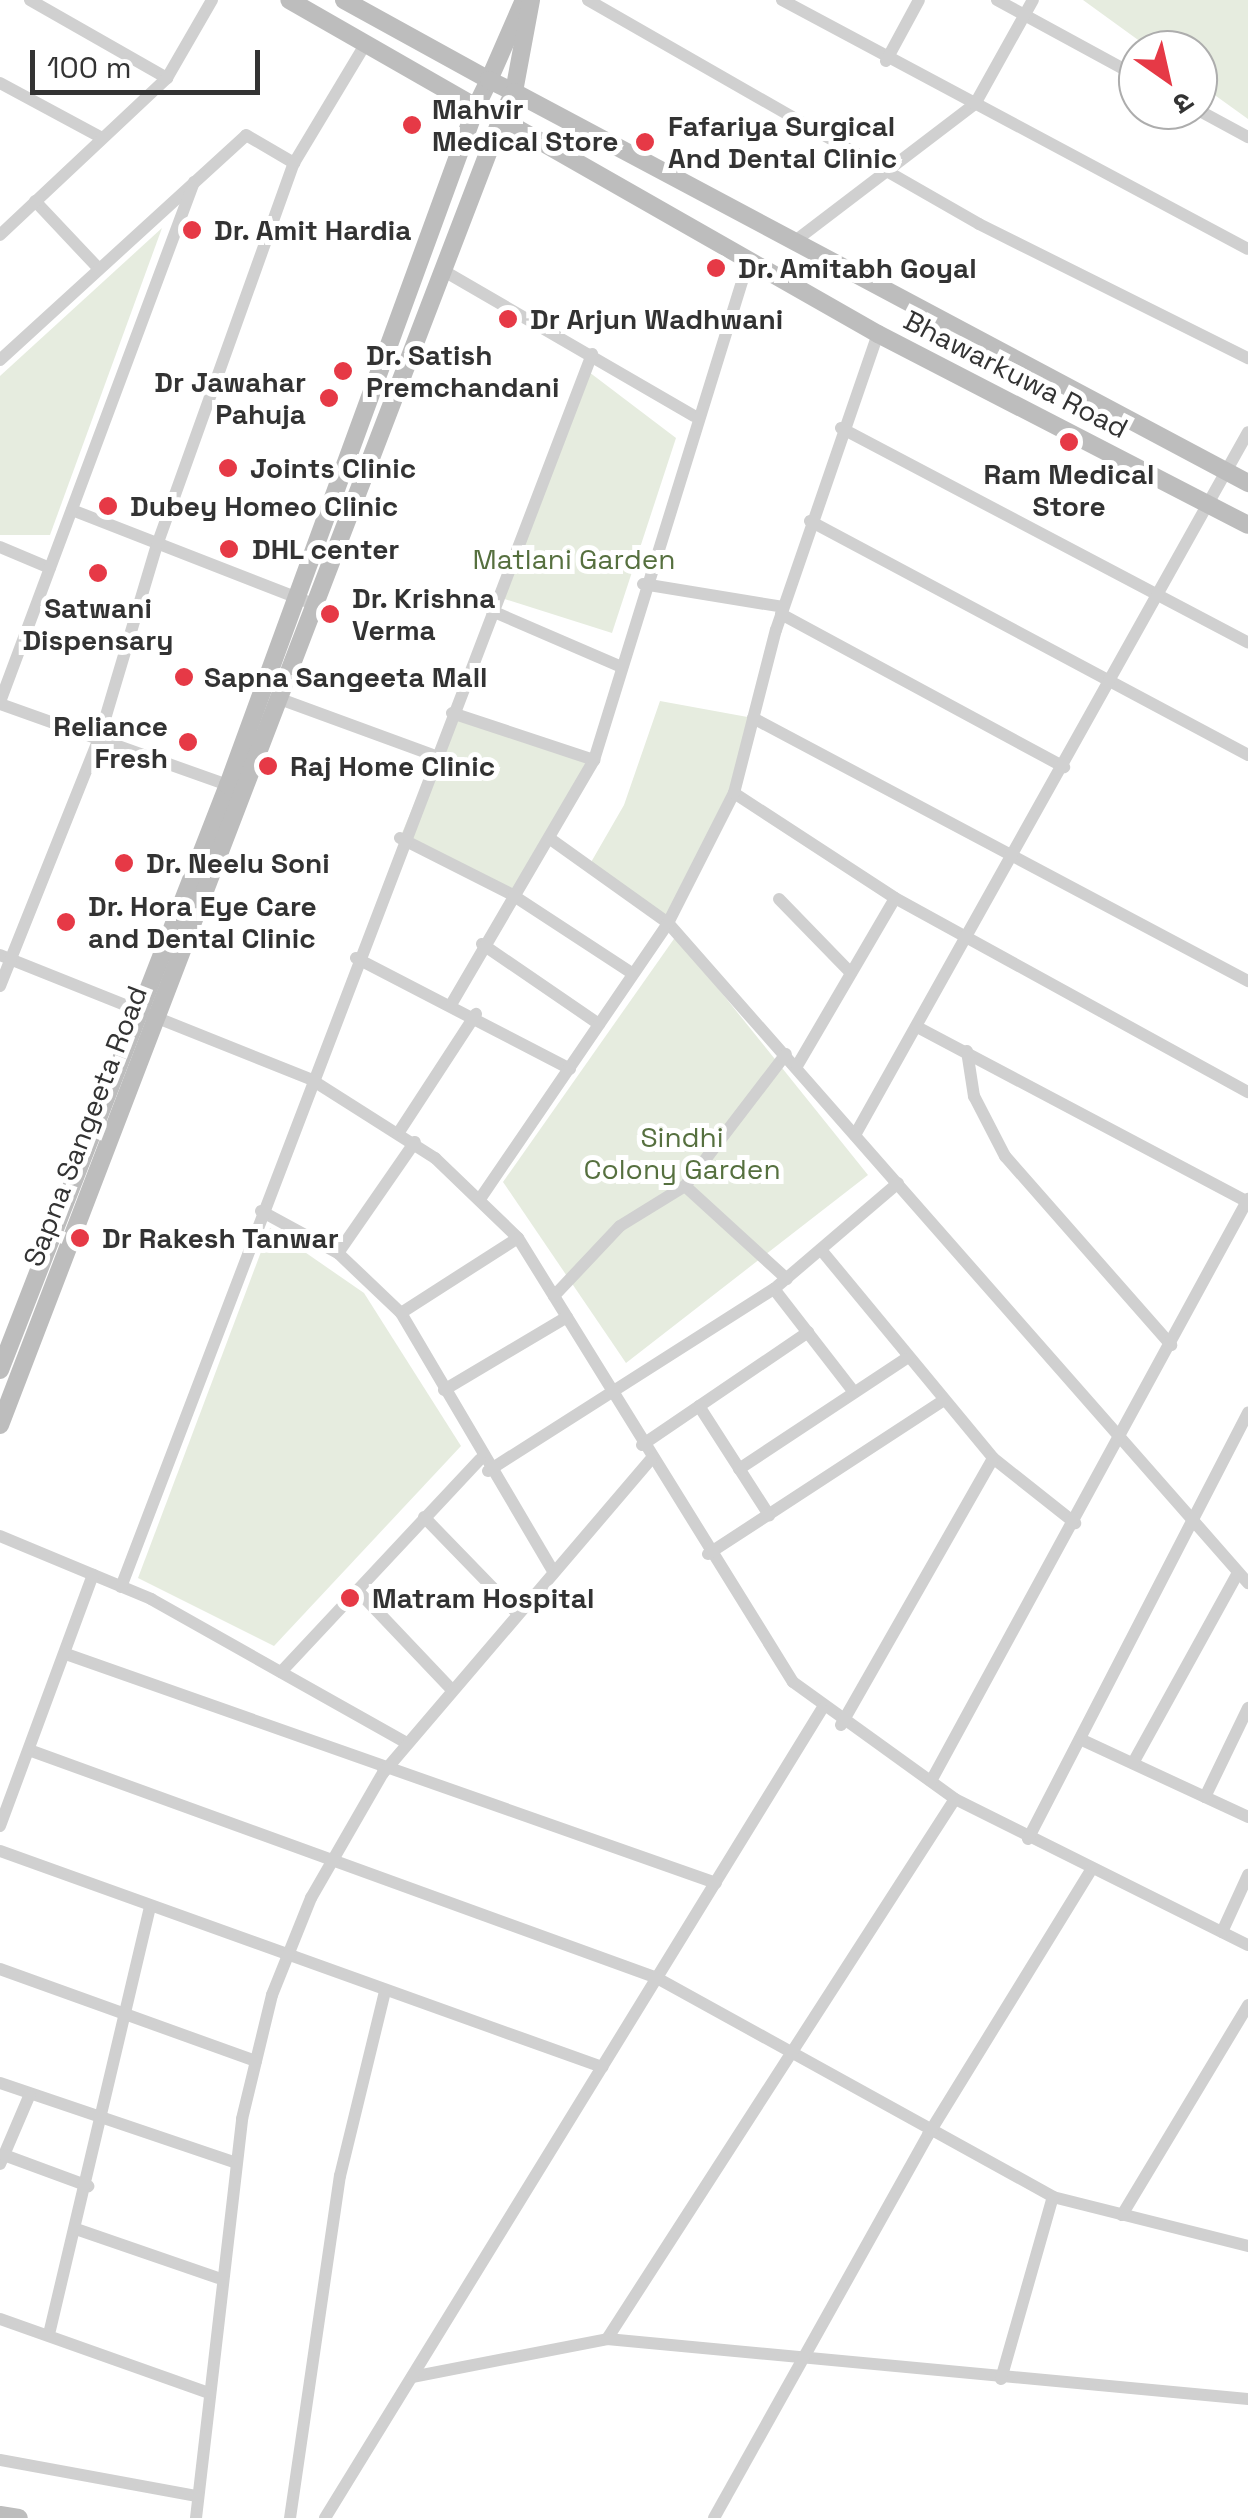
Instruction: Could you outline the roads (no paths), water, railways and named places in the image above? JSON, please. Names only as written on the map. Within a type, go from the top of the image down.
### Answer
[{"type":"main road","name":"Bhawarkuwa Road","points":[[289,0],[878,334],[1248,525]]},
{"type":"main road","name":"Bhawarkuwa Road","points":[[344,0],[1248,482]]},
{"type":"main road","name":"Sapna Sangeeta Road","points":[[0,1370],[135,1014],[228,785],[476,107],[528,0]]},
{"type":"main road","name":"Sapna Sangeeta Road","points":[[0,1425],[514,92],[528,0]]},
{"type":"main road","points":[[0,2514],[19,2518]]},
{"type":"street","points":[[30,0],[167,78]]},
{"type":"street","points":[[0,235],[167,78],[212,0]]},
{"type":"street","points":[[588,0],[896,170],[979,224],[1248,358]]},
{"type":"street","points":[[782,0],[886,61],[1248,249]]},
{"type":"street","points":[[886,61],[919,0]]},
{"type":"street","points":[[997,0],[1118,66]]},
{"type":"street","points":[[796,241],[896,170],[975,104],[1032,0]]},
{"type":"street","points":[[0,986],[5,957],[99,739],[157,544],[294,164],[366,45]]},
{"type":"street","points":[[0,83],[102,138]]},
{"type":"street","points":[[1218,121],[1248,138]]},
{"type":"street","points":[[0,360],[246,135],[294,164]]},
{"type":"street","points":[[194,182],[0,703],[228,785]]},
{"type":"street","points":[[35,202],[99,269]]},
{"type":"street","points":[[452,1003],[511,894],[594,760],[694,416],[749,259]]},
{"type":"street","points":[[444,271],[694,416]]},
{"type":"street","points":[[482,1196],[570,1070],[630,972],[668,922],[734,792],[782,610],[841,428],[878,334]]},
{"type":"street","points":[[121,1587],[400,838],[436,756],[592,354]]},
{"type":"street","points":[[841,428],[1156,591],[1248,643]]},
{"type":"street","points":[[855,1135],[970,941],[1156,591],[1248,432]]},
{"type":"street","points":[[72,510],[316,605]]},
{"type":"street","points":[[810,521],[1248,754]]},
{"type":"street","points":[[0,547],[50,568]]},
{"type":"street","points":[[643,584],[782,610],[1064,766]]},
{"type":"street","points":[[492,612],[620,666]]},
{"type":"street","points":[[280,699],[436,756]]},
{"type":"street","points":[[452,713],[594,760]]},
{"type":"street","points":[[753,718],[1248,980]]},
{"type":"street","points":[[734,792],[895,898],[1248,1092]]},
{"type":"street","points":[[400,838],[511,894],[630,972]]},
{"type":"street","points":[[549,838],[668,922],[1123,1436],[1243,1578],[1133,1763]]},
{"type":"street","points":[[797,1066],[895,898]]},
{"type":"street","points":[[779,899],[851,973]]},
{"type":"street","points":[[482,944],[599,1024]]},
{"type":"street","points":[[5,957],[135,1014],[312,1080],[415,1142],[482,1196],[518,1238],[708,1554],[793,1682],[842,1725],[955,1800],[1248,1946]]},
{"type":"street","points":[[356,958],[476,1014],[570,1070]]},
{"type":"street","points":[[399,1132],[476,1014]]},
{"type":"street","points":[[921,1028],[1247,1201],[1123,1436],[931,1781]]},
{"type":"street","points":[[966,1051],[974,1096],[1005,1156],[1171,1345]]},
{"type":"street","points":[[554,1296],[620,1226],[685,1186],[786,1054]]},
{"type":"street","points":[[338,1253],[415,1142]]},
{"type":"street","points":[[281,1672],[424,1518],[484,1465],[613,1398],[774,1289],[898,1183]]},
{"type":"street","points":[[685,1186],[786,1279]]},
{"type":"street","points":[[261,1212],[338,1253],[402,1313],[484,1465],[552,1569]]},
{"type":"street","points":[[402,1313],[518,1238]]},
{"type":"street","points":[[822,1250],[906,1358],[993,1458],[1075,1522]]},
{"type":"street","points":[[774,1289],[854,1392]]},
{"type":"street","points":[[444,1390],[567,1317]]},
{"type":"street","points":[[642,1444],[808,1332]]},
{"type":"street","points":[[739,1468],[906,1358]]},
{"type":"street","points":[[708,1554],[943,1401]]},
{"type":"street","points":[[699,1406],[768,1514]]},
{"type":"street","points":[[1028,1838],[1247,1416]]},
{"type":"street","points":[[842,1725],[993,1458]]},
{"type":"street","points":[[196,2518],[218,2278],[234,2162],[256,2061],[287,1956],[332,1860],[383,1772],[552,1569],[651,1459]]},
{"type":"street","points":[[424,1518],[516,1612]]},
{"type":"street","points":[[0,1536],[121,1587],[408,1743]]},
{"type":"street","points":[[0,1826],[93,1575]]},
{"type":"street","points":[[359,1592],[451,1688]]},
{"type":"street","points":[[66,1654],[383,1772],[716,1883]]},
{"type":"street","points":[[1206,1797],[1248,1708]]},
{"type":"street","points":[[325,2518],[822,1709]]},
{"type":"street","points":[[1080,1738],[1248,1816]]},
{"type":"street","points":[[29,1750],[657,1978],[928,2135],[1053,2197],[1248,2246]]},
{"type":"street","points":[[607,2338],[955,1800]]},
{"type":"street","points":[[0,1851],[602,2067]]},
{"type":"street","points":[[714,2518],[928,2135],[1091,1870]]},
{"type":"street","points":[[1222,1932],[1248,1875]]},
{"type":"street","points":[[50,2330],[106,2121],[125,2010],[150,1906]]},
{"type":"street","points":[[0,1969],[125,2010],[256,2061]]},
{"type":"street","points":[[290,2518],[340,2176],[384,1991]]},
{"type":"street","points":[[1122,2214],[1248,2005]]},
{"type":"street","points":[[0,2083],[234,2162]]},
{"type":"street","points":[[30,2094],[2,2160],[88,2186]]},
{"type":"street","points":[[1001,2379],[1053,2197]]},
{"type":"street","points":[[76,2229],[218,2278]]},
{"type":"street","points":[[0,2319],[50,2330],[206,2392]]},
{"type":"street","points":[[412,2377],[607,2338],[798,2362],[1248,2398]]},
{"type":"street","points":[[0,2460],[196,2496]]},
{"type":"place","name":"Mahvir Medical Store","points":[[412,125]]},
{"type":"place","name":"Fafariya Surgical And Dental Clinic","points":[[645,142]]},
{"type":"place","name":"Dr. Amit Hardia","points":[[192,230]]},
{"type":"place","name":"Dr. Amitabh Goyal","points":[[716,268]]},
{"type":"place","name":"Dr Arjun Wadhwani","points":[[508,319]]},
{"type":"place","name":"Dr. Satish Premchandani","points":[[343,371]]},
{"type":"place","name":"Dr Jawahar Pahuja","points":[[329,398]]},
{"type":"place","name":"Ram Medical Store","points":[[1069,442]]},
{"type":"place","name":"Joints Clinic","points":[[228,468]]},
{"type":"place","name":"Dubey Homeo Clinic","points":[[108,506]]},
{"type":"place","name":"DHL center","points":[[229,549]]},
{"type":"place","name":"Satwani Dispensary","points":[[98,573]]},
{"type":"place","name":"Dr. Krishna Verma","points":[[330,614]]},
{"type":"place","name":"Sapna Sangeeta Mall","points":[[184,677]]},
{"type":"place","name":"Reliance Fresh","points":[[188,742]]},
{"type":"place","name":"Raj Home Clinic","points":[[268,766]]},
{"type":"place","name":"Dr. Neelu Soni","points":[[124,863]]},
{"type":"place","name":"Dr. Hora Eye Care and Dental Clinic","points":[[66,922]]},
{"type":"place","name":"Dr Rakesh Tanwar","points":[[80,1238]]},
{"type":"place","name":"Matram Hospital","points":[[350,1598]]},
{"type":"park label","name":"Matlani Garden","points":[[574,559]]},
{"type":"park label","name":"Sindhi Colony Garden","points":[[682,1153]]}]
